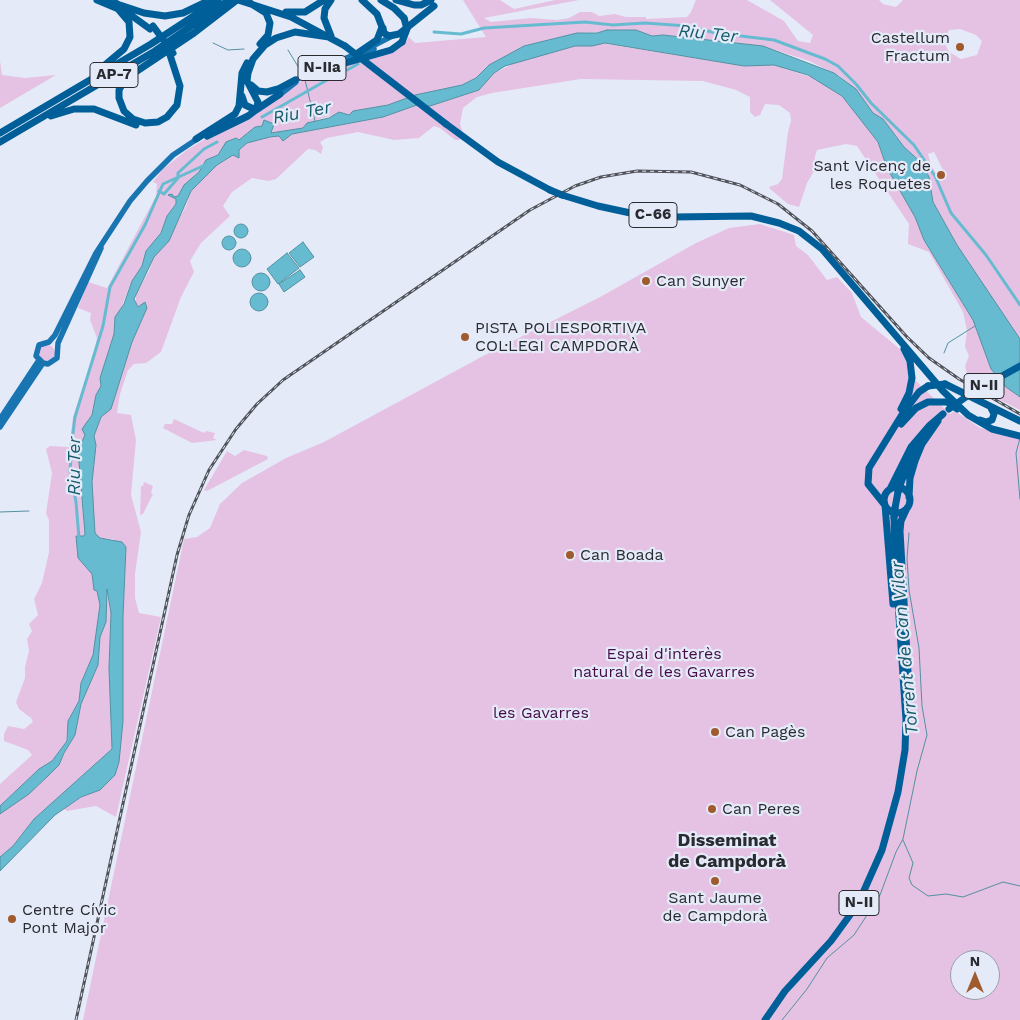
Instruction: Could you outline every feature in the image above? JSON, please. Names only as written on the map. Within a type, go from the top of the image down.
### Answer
[{"type":"highway","points":[[97,0],[144,13],[166,16],[189,11],[210,0]]},
{"type":"highway","points":[[0,143],[60,112],[74,109],[100,110],[142,126],[154,126],[164,123],[177,111],[183,96],[181,75],[172,54],[151,28],[110,0]]},
{"type":"highway","name":"AP-7","points":[[0,133],[151,44],[218,0]]},
{"type":"highway","points":[[172,54],[180,86],[177,105],[167,117],[158,122],[145,123],[133,119],[124,111],[119,98],[119,90],[125,79],[194,33],[228,3],[238,0]]},
{"type":"highway","name":"C-66","points":[[238,0],[276,11],[345,46],[498,162],[550,190],[598,206],[640,214],[679,217],[742,216],[786,225],[806,235],[818,246],[954,401],[983,424],[1005,433],[1020,436]]},
{"type":"highway","points":[[276,11],[298,14],[305,12],[324,0]]},
{"type":"highway","points":[[331,0],[325,9],[324,18],[331,38]]},
{"type":"highway","points":[[362,0],[377,14],[384,33],[393,36],[409,27],[435,1]]},
{"type":"highway","points":[[335,66],[391,50],[402,42],[406,29],[404,18],[394,8],[381,0]]},
{"type":"highway","points":[[396,0],[414,5],[435,1]]},
{"type":"highway","name":"AP-7","points":[[0,143],[155,50],[228,3]]},
{"type":"highway","points":[[196,139],[235,114],[238,106],[240,85],[248,60],[266,39],[270,27],[266,13],[250,3]]},
{"type":"highway","points":[[66,94],[110,62],[127,45],[130,37],[130,27],[119,7]]},
{"type":"highway","points":[[358,53],[377,40],[381,34],[381,22]]},
{"type":"highway","points":[[256,110],[258,102],[248,81],[248,73],[253,60],[260,50],[276,38],[300,32],[331,38]]},
{"type":"highway","points":[[248,73],[252,86],[264,93],[274,91],[295,80]]},
{"type":"highway","points":[[240,85],[245,105],[256,110]]},
{"type":"highway","points":[[208,136],[248,116],[280,94]]},
{"type":"highway","points":[[887,324],[905,352],[912,372],[909,393],[887,437]]},
{"type":"highway","name":"N-II","points":[[766,1020],[785,990],[843,927],[866,891],[882,850],[904,761],[906,720],[894,557],[894,517],[901,482],[914,451],[944,414],[973,392],[1020,366]]},
{"type":"highway","points":[[907,508],[895,513],[884,504],[867,482],[868,473],[881,446],[919,392],[928,386],[945,384],[1020,421]]},
{"type":"highway","points":[[954,401],[981,420],[989,422],[993,418],[994,412],[985,403]]},
{"type":"highway","points":[[881,446],[911,412],[928,402],[947,402],[974,421],[983,424]]},
{"type":"highway","points":[[904,761],[904,723],[884,497],[911,447],[929,426],[944,414]]},
{"type":"highway","points":[[906,720],[909,680],[900,531],[901,521],[907,508],[910,478],[915,461],[922,444],[944,414]]},
{"type":"highway","points":[[870,488],[879,492],[900,488],[909,497]]},
{"type":"main road","name":"N-IIa","points":[[170,159],[208,136],[250,117],[302,79],[386,44],[418,21],[435,1]]},
{"type":"main road","name":"N-IIa","points":[[101,248],[57,347],[57,358],[48,364],[41,361],[36,354],[39,346],[49,342],[56,334],[101,248],[130,202],[147,181],[170,159],[196,139],[256,110],[295,80],[393,36]]},
{"type":"main road","points":[[49,342],[57,347]]},
{"type":"main road","name":"N-IIa","points":[[0,419],[41,361]]},
{"type":"main road","name":"N-IIa","points":[[0,427],[41,361]]},
{"type":"green space","points":[[463,0],[500,0],[514,9],[555,0],[579,0],[484,18],[491,22],[531,18],[557,20],[569,18],[580,12],[592,12],[599,16],[615,14],[626,17],[646,17],[646,19],[687,17],[696,0],[747,0],[784,21],[798,41],[810,43],[813,35],[770,0],[879,0],[883,4],[896,7],[903,0],[1020,0],[1020,339],[957,245],[933,202],[931,184],[921,161],[904,147],[883,119],[873,113],[856,89],[840,76],[809,61],[763,46],[663,35],[651,36],[636,30],[577,33],[524,46],[487,66],[476,78],[462,85],[415,95],[388,105],[353,111],[349,115],[337,114],[313,121],[303,128],[282,133],[271,134],[273,129],[256,126],[239,140],[224,146],[217,156],[206,160],[199,172],[182,188],[178,196],[169,195],[176,199],[176,204],[167,216],[161,233],[147,251],[142,266],[130,285],[118,316],[115,317],[114,334],[100,378],[101,386],[92,415],[88,420],[79,472],[85,534],[84,536],[76,536],[78,558],[92,574],[94,590],[97,590],[100,605],[93,655],[81,683],[79,701],[68,721],[67,741],[52,761],[39,769],[0,806],[0,784],[32,755],[28,750],[4,741],[4,734],[8,726],[24,729],[33,722],[31,718],[19,709],[16,702],[25,678],[25,667],[29,651],[27,639],[32,631],[29,624],[38,615],[34,599],[42,583],[49,552],[49,520],[46,513],[52,473],[46,449],[50,446],[69,447],[73,417],[93,356],[97,338],[90,320],[91,313],[78,308],[88,282],[107,288],[156,196],[157,184],[153,182],[163,169],[187,150],[301,81],[332,69],[336,77],[338,77],[346,65],[406,41],[409,37],[415,43],[486,37]],"holes":[[[960,29],[976,35],[982,41],[977,55],[961,59],[949,52],[944,42],[949,30]],[[934,152],[946,176],[939,179],[931,165],[928,154]]]},
{"type":"green space","points":[[601,43],[744,66],[774,65],[817,79],[842,96],[878,142],[887,168],[915,217],[924,240],[973,320],[991,369],[1006,387],[1020,397],[1020,410],[988,394],[967,374],[965,366],[969,356],[965,347],[967,330],[963,312],[929,252],[908,244],[909,224],[857,146],[846,144],[817,150],[814,171],[807,183],[799,207],[788,204],[770,189],[769,187],[778,184],[782,179],[791,121],[790,113],[779,105],[765,104],[760,115],[755,117],[750,112],[750,97],[736,90],[703,81],[581,79],[477,97],[463,108],[460,124],[463,134],[459,140],[455,140],[440,128],[434,126],[419,138],[394,140],[358,132],[327,138],[320,142],[323,147],[321,154],[315,150],[308,149],[276,179],[268,181],[252,178],[232,192],[223,206],[230,216],[201,243],[190,261],[194,272],[181,297],[161,352],[146,363],[134,364],[128,370],[120,394],[117,413],[131,415],[136,440],[131,495],[141,532],[135,574],[135,598],[139,613],[161,617],[116,817],[96,806],[67,811],[64,809],[81,797],[99,790],[115,775],[123,721],[123,617],[126,553],[113,539],[100,538],[95,533],[92,482],[96,445],[94,436],[101,417],[111,409],[132,342],[147,308],[145,302],[141,307],[136,305],[136,294],[149,271],[154,257],[166,244],[186,206],[191,191],[217,165],[233,154],[239,157],[239,150],[247,143],[279,136],[283,141],[292,134],[383,117],[417,105],[430,106],[479,90],[494,73],[515,63],[575,46],[592,46]]},
{"type":"green space","points":[[0,61],[2,75],[25,78],[56,75],[0,108]]},
{"type":"green space","name":"Espai d'interès natural de les Gavarres","points":[[760,224],[794,235],[796,246],[808,255],[827,280],[837,277],[852,293],[861,317],[901,350],[907,363],[909,374],[950,414],[955,411],[980,428],[1020,439],[1020,1020],[83,1020],[184,539],[197,537],[210,528],[220,504],[242,483],[286,458],[324,442],[485,355],[602,296],[696,243],[729,228]]},
{"type":"green space","points":[[44,345],[50,345],[55,350],[53,359],[44,361],[39,356],[39,350]]},
{"type":"green space","points":[[174,419],[204,433],[206,431],[215,433],[213,438],[217,440],[192,443],[163,428],[165,424],[172,424]]},
{"type":"green space","points":[[244,450],[267,456],[268,459],[207,491],[204,490],[227,451],[235,456]]},
{"type":"green space","points":[[144,482],[153,486],[151,493],[153,494],[143,514],[140,515],[141,486],[143,486]]},
{"type":"green space","points":[[106,589],[111,613],[109,668],[112,749],[34,819],[13,846],[0,857],[0,814],[29,794],[59,765],[75,735],[81,704],[98,666],[100,637],[106,621]]},
{"type":"water","points":[[607,30],[636,30],[652,36],[663,35],[763,46],[834,73],[856,89],[873,113],[883,119],[904,147],[922,163],[929,177],[933,202],[957,245],[1020,339],[1020,397],[1006,387],[991,369],[973,320],[924,240],[915,217],[887,168],[878,142],[842,96],[808,75],[774,65],[744,66],[605,43],[592,46],[575,46],[505,66],[494,73],[479,90],[430,106],[417,105],[383,117],[292,134],[283,141],[279,136],[247,143],[239,150],[239,158],[233,155],[217,165],[191,191],[169,241],[154,257],[134,299],[138,307],[145,302],[147,308],[132,342],[111,409],[101,417],[94,436],[96,445],[92,482],[95,533],[100,538],[122,542],[126,547],[123,617],[123,721],[119,762],[115,775],[100,790],[81,797],[55,815],[0,871],[0,857],[13,846],[34,819],[112,749],[109,668],[111,613],[107,589],[106,622],[100,637],[98,665],[81,704],[75,735],[59,765],[29,794],[0,814],[0,806],[39,769],[52,761],[67,741],[68,721],[79,701],[81,683],[93,655],[100,605],[97,591],[94,590],[92,574],[78,558],[76,536],[84,536],[85,534],[78,450],[85,435],[82,429],[92,415],[96,395],[101,386],[100,378],[114,334],[115,317],[124,304],[132,281],[142,266],[146,251],[161,233],[167,216],[176,204],[176,199],[168,195],[178,196],[184,185],[199,172],[206,160],[218,155],[226,142],[236,138],[239,140],[255,127],[262,126],[264,120],[274,124],[271,133],[303,128],[307,123],[329,118],[339,112],[349,115],[353,111],[388,105],[415,95],[462,85],[476,78],[489,65],[524,46],[577,33],[597,33]]},
{"type":"water","points":[[238,224],[244,224],[248,231],[244,238],[238,238],[234,234],[234,228]]},
{"type":"water","points":[[226,236],[232,236],[236,243],[232,250],[226,250],[222,246],[222,240]]},
{"type":"water","points":[[303,242],[314,257],[300,267],[289,253]]},
{"type":"water","points":[[242,249],[248,252],[251,258],[248,264],[242,267],[236,264],[233,258],[236,252]]},
{"type":"water","points":[[287,253],[299,268],[278,284],[267,269]]},
{"type":"water","points":[[300,270],[305,277],[284,292],[279,284]]},
{"type":"water","points":[[261,273],[267,276],[270,282],[267,288],[261,291],[255,288],[252,282],[255,276]]},
{"type":"water","points":[[259,293],[265,296],[268,302],[265,308],[259,311],[253,308],[250,302],[253,296]]},
{"type":"waterway","name":"Riu Ter","points":[[434,32],[461,34],[484,28],[585,22],[613,25],[645,23],[687,26],[716,33],[774,40],[825,59],[838,66],[871,103],[914,145],[935,176],[951,213],[986,255],[1020,305]]},
{"type":"waterway","points":[[213,43],[228,50],[244,49]]},
{"type":"waterway","points":[[288,50],[302,73]]},
{"type":"waterway","points":[[347,70],[358,64]]},
{"type":"waterway","name":"Riu Ter","points":[[305,80],[315,121]]},
{"type":"waterway","name":"Riu Ter","points":[[262,117],[327,80]]},
{"type":"waterway","points":[[159,191],[164,194],[178,178],[178,173],[204,149],[217,142]]},
{"type":"waterway","name":"Riu Ter","points":[[79,538],[76,502],[70,471],[73,433],[75,417],[103,326],[110,287],[145,225],[163,184],[205,165]]},
{"type":"waterway","points":[[944,353],[948,343],[975,326]]},
{"type":"waterway","points":[[1020,438],[1016,453],[1020,499]]},
{"type":"waterway","points":[[0,512],[29,511]]},
{"type":"waterway","name":"Torrent de Can Vilar","points":[[782,1020],[807,989],[827,958],[854,935],[880,895],[896,852],[903,839],[917,771],[927,735],[922,706],[919,648],[909,590],[907,558],[909,533]]},
{"type":"waterway","points":[[903,840],[913,863],[909,878],[912,885],[928,896],[946,894],[963,897],[1003,882],[1020,886]]},
{"type":"railway","points":[[76,1020],[177,555],[189,515],[209,470],[236,429],[257,404],[283,380],[530,210],[575,186],[601,177],[637,171],[691,172],[740,185],[778,204],[812,231],[907,337],[929,358],[959,379],[1020,414]]},
{"type":"place","name":"Castellum Fractum","points":[[960,47]]},
{"type":"place","name":"Sant Vicenç de les Roquetes","points":[[941,175]]},
{"type":"place","name":"Can Sunyer","points":[[646,281]]},
{"type":"place","name":"PISTA POLIESPORTIVA COL·LEGI CAMPDORÀ","points":[[465,337]]},
{"type":"place","name":"Can Boada","points":[[570,555]]},
{"type":"place","name":"Can Pagès","points":[[715,732]]},
{"type":"place","name":"Can Peres","points":[[712,809]]},
{"type":"place","name":"Sant Jaume de Campdorà","points":[[715,881]]},
{"type":"place","name":"Centre Cívic Pont Major","points":[[12,919]]},
{"type":"district","name":"Disseminat de Campdorà","points":[[727,851]]},
{"type":"park label","name":"les Gavarres","points":[[541,713]]}]
